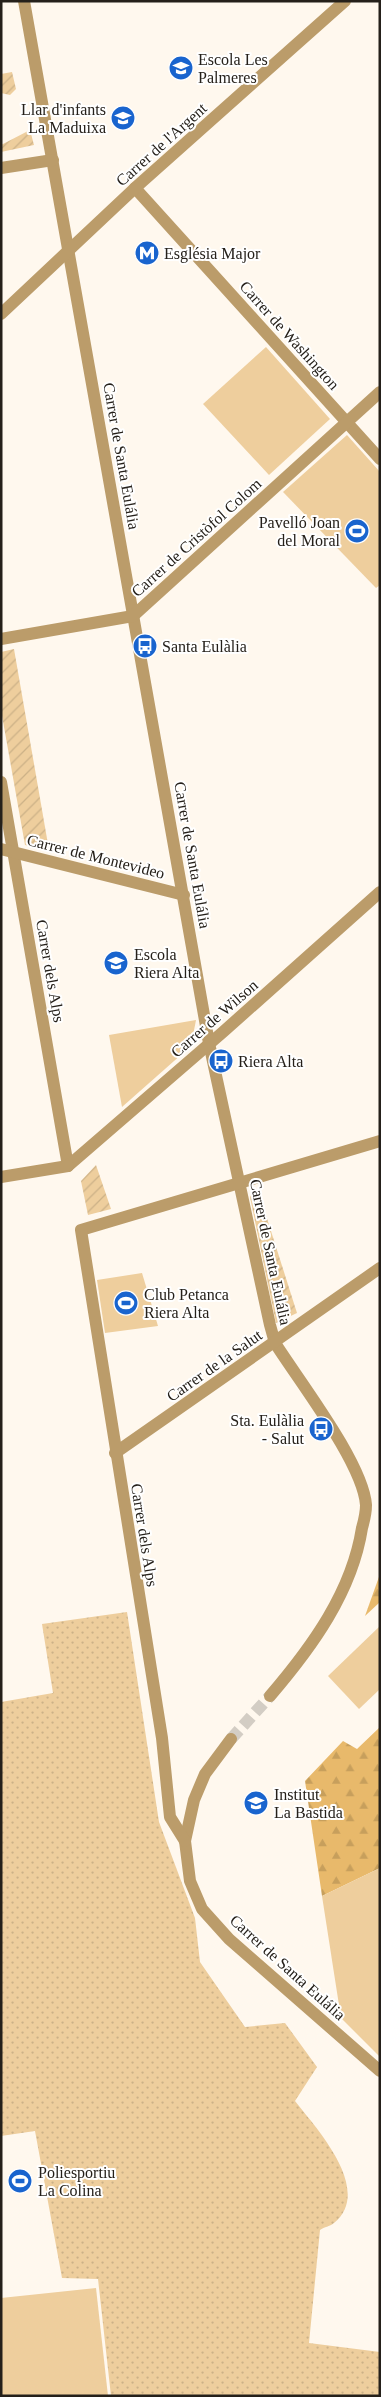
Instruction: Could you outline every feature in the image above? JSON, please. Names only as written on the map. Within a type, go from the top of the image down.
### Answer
[{"type":"street","name":"Carrer de Santa Eulália","points":[[24,1],[209,1044],[274,1343],[354,1466],[366,1505],[359,1553],[333,1612],[291,1671],[270,1696]]},
{"type":"street","name":"Carrer de l'Argent","points":[[1,314],[135,188],[344,1]]},
{"type":"street","points":[[1,168],[53,160]]},
{"type":"street","name":"Carrer de Washington","points":[[135,188],[380,460]]},
{"type":"street","name":"Carrer de Cristòfol Colom","points":[[1,639],[133,616],[380,392]]},
{"type":"street","name":"Carrer dels Alps","points":[[1,782],[7,851],[68,1166]]},
{"type":"street","name":"Carrer de Montevideo","points":[[7,851],[184,895]]},
{"type":"street","name":"Carrer de Wilson","points":[[68,1166],[380,892]]},
{"type":"street","points":[[239,1184],[380,1141]]},
{"type":"street","points":[[1,1176],[68,1166]]},
{"type":"street","name":"Carrer dels Alps","points":[[185,1841],[170,1817],[162,1738],[115,1453],[81,1230],[239,1184]]},
{"type":"street","name":"Carrer de la Salut","points":[[115,1453],[380,1268]]},
{"type":"street","name":"Carrer de Santa Eulália","points":[[231,1739],[205,1774],[194,1800],[185,1841],[190,1881],[202,1908],[229,1940],[380,2071]]},
{"type":"shaded area","points":[[12,72],[16,89],[10,95],[1,93],[1,74]]},
{"type":"shaded area","points":[[30,130],[34,145],[1,152],[1,145]]},
{"type":"shaded area","points":[[266,347],[330,419],[269,475],[203,404]]},
{"type":"shaded area","name":"Pavelló Joan del Moral","points":[[347,435],[380,472],[380,585],[376,588],[283,492]]},
{"type":"shaded area","points":[[14,649],[49,850],[25,845],[1,710],[1,652]]},
{"type":"shaded area","points":[[196,1020],[191,1046],[122,1107],[109,1035]]},
{"type":"shaded area","points":[[96,1165],[111,1209],[88,1215],[81,1181]]},
{"type":"shaded area","points":[[258,1190],[297,1313],[276,1323],[250,1197],[254,1191]]},
{"type":"shaded area","name":"Club Petanca Riera Alta","points":[[142,1273],[158,1326],[105,1333],[97,1280]]},
{"type":"shaded area","points":[[127,1612],[159,1822],[195,1918],[200,1962],[245,2027],[285,2023],[317,2067],[295,2101],[327,2143],[345,2177],[348,2194],[345,2209],[334,2223],[320,2230],[309,2343],[380,2352],[380,2396],[111,2396],[98,2279],[62,2278],[35,2131],[1,2136],[1,1702],[53,1693],[42,1624]]},
{"type":"shaded area","points":[[380,1626],[380,1689],[359,1709],[328,1676]]},
{"type":"shaded area","points":[[380,1868],[380,2057],[341,2018],[322,1896]]},
{"type":"shaded area","points":[[96,2288],[108,2396],[1,2396],[1,2298]]},
{"type":"green space","points":[[380,1574],[380,1602],[365,1616]]},
{"type":"green space","points":[[380,1727],[380,1868],[322,1896],[305,1781],[343,1741],[357,1749]]},
{"type":"tunnel","points":[[231,1739],[270,1696]]},
{"type":"place","name":"Escola Les Palmeres","points":[[181,68]]},
{"type":"place","name":"Llar d'infants La Maduixa","points":[[123,118]]},
{"type":"place","name":"Església Major","points":[[147,253]]},
{"type":"place","name":"Pavelló Joan del Moral","points":[[357,531]]},
{"type":"place","name":"Santa Eulàlia","points":[[145,646]]},
{"type":"place","name":"Escola Riera Alta","points":[[116,963]]},
{"type":"place","name":"Riera Alta","points":[[221,1061]]},
{"type":"place","name":"Club Petanca Riera Alta","points":[[126,1303]]},
{"type":"place","name":"Sta. Eulàlia - Salut","points":[[321,1429]]},
{"type":"place","name":"Institut La Bastida","points":[[256,1803]]},
{"type":"place","name":"Poliesportiu La Colina","points":[[20,2181]]}]
